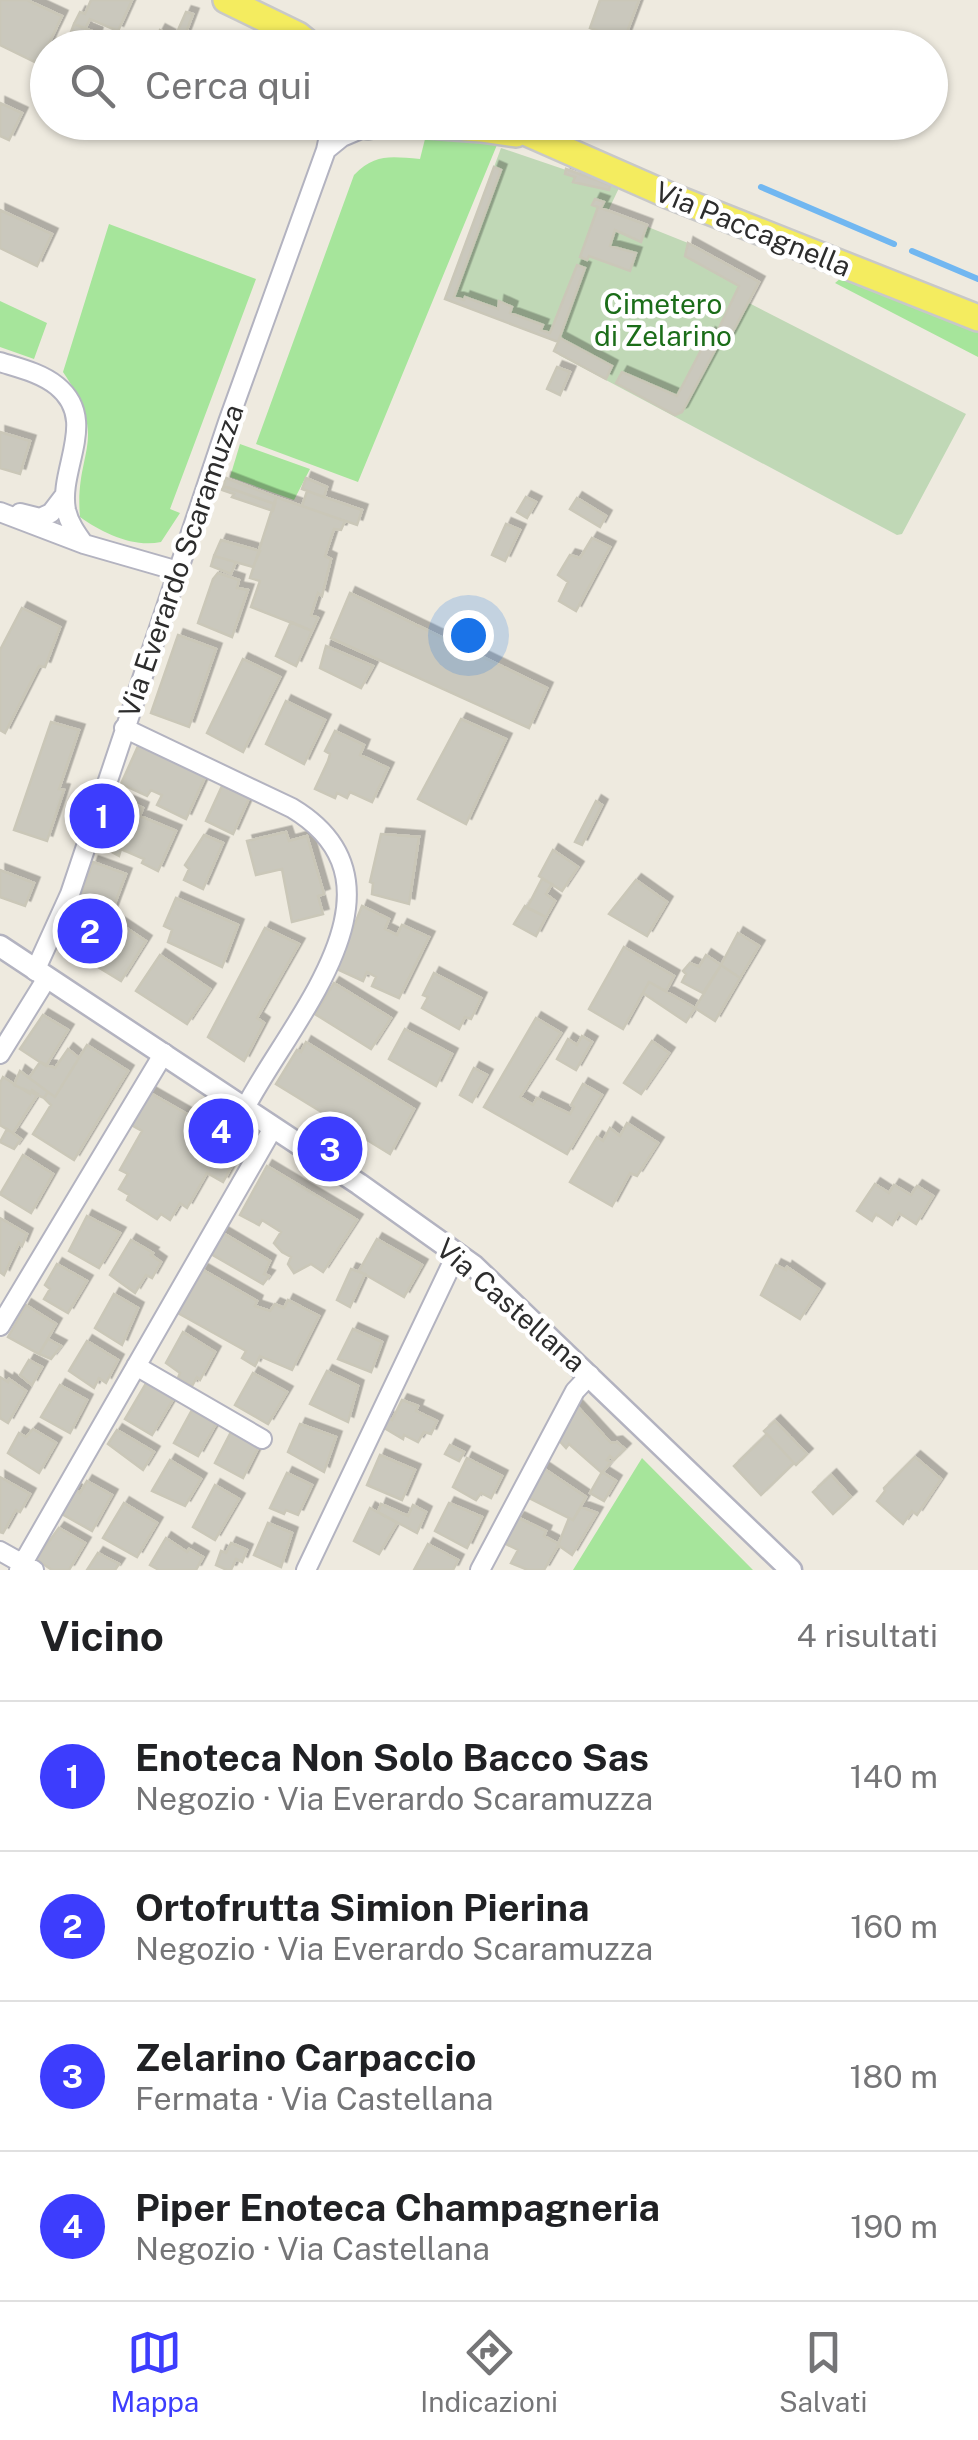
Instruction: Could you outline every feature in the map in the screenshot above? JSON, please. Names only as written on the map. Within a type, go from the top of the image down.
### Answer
[{"type":"main road","points":[[226,0],[285,30]]},
{"type":"main road","name":"Via Paccagnella","points":[[541,140],[978,318]]},
{"type":"street","name":"Via Everardo Scaramuzza","points":[[0,1054],[41,974],[70,894],[328,140]]},
{"type":"street","points":[[326,150],[338,140]]},
{"type":"street","points":[[0,362],[36,374],[58,386],[68,399],[76,418],[77,435],[64,496],[70,523],[84,544]]},
{"type":"street","points":[[0,511],[40,518],[51,513],[64,496]]},
{"type":"street","points":[[0,511],[84,544],[178,571]]},
{"type":"street","points":[[124,728],[314,820],[341,858],[348,904],[337,950],[244,1108]]},
{"type":"street","name":"Via Castellana","points":[[0,946],[458,1254],[590,1375],[791,1570]]},
{"type":"street","points":[[0,1326],[164,1053]]},
{"type":"street","points":[[0,1550],[25,1568],[272,1128]]},
{"type":"street","points":[[306,1570],[458,1254]]},
{"type":"street","points":[[136,1366],[262,1439]]},
{"type":"street","points":[[480,1570],[576,1391],[590,1375]]},
{"type":"green space","points":[[425,140],[499,140],[358,482],[256,444],[354,175],[377,160],[420,159]]},
{"type":"green space","name":"Cimetero di Zelarino","points":[[501,148],[619,188],[608,211],[688,243],[759,282],[749,303],[966,414],[902,534],[897,535],[559,355],[562,344],[445,299]]},
{"type":"green space","points":[[109,224],[256,279],[170,509],[180,513],[161,542],[119,538],[80,517],[88,431],[77,396],[63,372]]},
{"type":"green space","points":[[841,278],[978,331],[978,357],[835,283]]},
{"type":"green space","points":[[0,301],[47,323],[34,359],[0,347]]},
{"type":"green space","points":[[240,444],[310,469],[294,500],[230,477]]},
{"type":"green space","points":[[642,1458],[753,1570],[573,1570]]},
{"type":"building","points":[[0,0],[27,0],[62,16],[55,30],[30,30],[30,60],[0,45]]},
{"type":"building","points":[[91,0],[132,0],[118,30],[90,19],[85,29],[74,24],[80,12],[85,14]]},
{"type":"building","points":[[600,0],[639,0],[628,30],[590,28]]},
{"type":"building","points":[[186,12],[193,14],[187,30],[178,30]]},
{"type":"building","points":[[0,103],[22,113],[9,140],[0,136]]},
{"type":"building","points":[[494,167],[501,170],[454,297],[498,309],[499,301],[512,307],[510,313],[543,325],[541,330],[550,333],[577,265],[585,268],[558,342],[445,299]]},
{"type":"building","points":[[566,169],[610,185],[609,190],[573,182],[575,177],[565,174]]},
{"type":"building","points":[[595,199],[604,202],[601,208],[647,225],[641,242],[615,230],[610,246],[636,253],[630,271],[589,256],[587,260],[580,257],[598,207],[592,205]]},
{"type":"building","points":[[0,210],[52,234],[37,266],[0,248]]},
{"type":"building","points":[[688,243],[759,282],[729,339],[717,332],[739,286],[685,256]]},
{"type":"building","points":[[710,333],[721,339],[682,412],[675,415],[616,383],[622,372],[677,396]]},
{"type":"building","points":[[560,338],[612,366],[606,379],[554,351]]},
{"type":"building","points":[[557,367],[570,372],[560,395],[547,389]]},
{"type":"building","points":[[0,432],[30,441],[20,474],[0,468]]},
{"type":"building","points":[[226,478],[276,497],[275,504],[224,486]]},
{"type":"building","points":[[306,478],[327,487],[324,497],[302,489]]},
{"type":"building","points":[[223,486],[275,504],[273,511],[232,497],[234,494],[222,490]]},
{"type":"building","points":[[307,491],[362,510],[357,525],[302,506]]},
{"type":"building","points":[[276,497],[345,521],[341,530],[334,529],[325,556],[331,559],[322,596],[318,593],[311,615],[318,618],[312,631],[251,607],[260,581],[250,578]]},
{"type":"building","points":[[526,497],[536,502],[527,518],[517,512]]},
{"type":"building","points":[[577,498],[606,516],[600,527],[570,509]]},
{"type":"building","points":[[506,524],[520,530],[505,561],[492,555]]},
{"type":"building","points":[[592,538],[610,547],[576,611],[559,601],[568,582],[558,575],[570,555],[580,558]]},
{"type":"building","points":[[221,540],[260,551],[253,567],[214,556]]},
{"type":"building","points":[[214,556],[236,562],[231,574],[211,566]]},
{"type":"building","points":[[218,573],[239,580],[237,588],[248,590],[232,637],[198,623]]},
{"type":"building","points":[[350,593],[547,688],[529,728],[331,638]]},
{"type":"building","points":[[22,608],[60,627],[45,667],[39,666],[5,733],[0,730],[0,650]]},
{"type":"building","points":[[291,622],[312,631],[296,666],[276,656]]},
{"type":"building","points":[[178,635],[216,649],[189,727],[151,713]]},
{"type":"building","points":[[326,646],[373,666],[361,688],[320,668]]},
{"type":"building","points":[[243,659],[280,677],[243,752],[207,733]]},
{"type":"building","points":[[286,701],[325,720],[304,764],[266,744]]},
{"type":"building","points":[[461,719],[506,739],[466,824],[418,799]]},
{"type":"building","points":[[51,722],[79,730],[47,841],[14,830]]},
{"type":"building","points":[[335,731],[364,745],[360,755],[388,768],[372,802],[350,792],[347,798],[337,793],[335,798],[315,789],[328,761],[330,754],[325,751]]},
{"type":"building","points":[[139,744],[206,775],[186,819],[157,805],[162,795],[151,790],[147,796],[121,784]]},
{"type":"building","points":[[223,784],[250,796],[233,834],[206,821]]},
{"type":"building","points":[[117,797],[143,808],[140,816],[176,831],[158,871],[142,863],[144,859],[121,849],[119,856],[97,844]]},
{"type":"building","points":[[596,801],[602,805],[582,845],[575,842]]},
{"type":"building","points":[[286,832],[289,841],[307,836],[324,894],[318,896],[323,914],[292,922],[282,869],[256,875],[247,841]]},
{"type":"building","points":[[381,834],[419,837],[409,904],[372,894],[370,882]]},
{"type":"building","points":[[204,835],[223,843],[203,889],[184,880],[189,869],[185,865]]},
{"type":"building","points":[[553,850],[578,867],[562,891],[539,876]]},
{"type":"building","points":[[93,862],[126,874],[106,927],[117,927],[119,923],[146,941],[121,981],[62,945],[72,930],[73,916]]},
{"type":"building","points":[[0,870],[34,883],[25,906],[0,897]]},
{"type":"building","points":[[542,879],[552,884],[546,894],[555,901],[546,917],[527,908]]},
{"type":"building","points":[[636,880],[667,902],[647,936],[609,914]]},
{"type":"building","points":[[176,898],[238,925],[222,967],[168,942],[172,930],[164,926]]},
{"type":"building","points":[[362,906],[389,919],[385,929],[397,935],[402,925],[429,937],[399,998],[372,986],[376,977],[367,972],[363,981],[337,969]]},
{"type":"building","points":[[525,906],[546,917],[536,936],[514,924]]},
{"type":"building","points":[[265,928],[299,944],[257,1018],[264,1023],[244,1061],[208,1037]]},
{"type":"building","points":[[738,933],[759,946],[740,978],[721,965]]},
{"type":"building","points":[[624,947],[674,976],[666,991],[649,982],[623,1029],[589,1009]]},
{"type":"building","points":[[160,955],[210,989],[187,1024],[136,991]]},
{"type":"building","points":[[706,955],[721,965],[703,993],[682,982],[686,974],[683,971],[690,963],[699,967]]},
{"type":"building","points":[[721,965],[740,978],[715,1021],[695,1008]]},
{"type":"building","points":[[434,973],[481,998],[471,1019],[465,1017],[459,1029],[422,1008],[428,997],[423,995]]},
{"type":"building","points":[[649,982],[695,1008],[686,1022],[643,993]]},
{"type":"building","points":[[334,983],[391,1018],[371,1049],[315,1014]]},
{"type":"building","points":[[43,1015],[68,1030],[46,1066],[20,1049]]},
{"type":"building","points":[[536,1018],[561,1033],[520,1097],[533,1105],[537,1098],[570,1114],[583,1084],[602,1095],[567,1154],[484,1107]]},
{"type":"building","points":[[405,1029],[452,1054],[436,1086],[389,1059]]},
{"type":"building","points":[[582,1036],[592,1042],[576,1070],[557,1059],[568,1039],[577,1045]]},
{"type":"building","points":[[652,1041],[669,1053],[641,1094],[624,1083]]},
{"type":"building","points":[[306,1042],[414,1109],[390,1154],[276,1084]]},
{"type":"building","points":[[87,1045],[128,1071],[74,1160],[33,1134],[51,1105],[44,1098],[48,1092],[55,1097]]},
{"type":"building","points":[[68,1049],[79,1058],[55,1097],[29,1078],[40,1062],[55,1068]]},
{"type":"building","points":[[474,1068],[487,1075],[472,1102],[460,1095]]},
{"type":"building","points":[[20,1071],[48,1092],[44,1098],[14,1085]]},
{"type":"building","points":[[3,1077],[30,1094],[32,1090],[38,1094],[13,1133],[0,1125]]},
{"type":"building","points":[[145,1090],[243,1146],[223,1182],[207,1173],[187,1208],[180,1203],[170,1220],[161,1214],[157,1219],[127,1200],[129,1195],[119,1189],[128,1174],[120,1170],[142,1131],[126,1122]]},
{"type":"building","points":[[627,1123],[658,1143],[637,1176],[630,1173],[612,1206],[570,1182],[597,1137],[603,1141],[610,1128],[620,1136]]},
{"type":"building","points":[[7,1129],[21,1139],[14,1149],[0,1142]]},
{"type":"building","points":[[23,1155],[53,1174],[31,1213],[0,1194]]},
{"type":"building","points":[[267,1166],[357,1220],[323,1272],[311,1264],[294,1273],[288,1264],[291,1257],[274,1243],[281,1232],[262,1220],[259,1225],[240,1215]]},
{"type":"building","points":[[875,1184],[889,1193],[894,1185],[911,1195],[917,1186],[933,1196],[916,1224],[899,1213],[892,1225],[876,1214],[872,1221],[857,1211]]},
{"type":"building","points":[[87,1216],[120,1233],[99,1268],[69,1251]]},
{"type":"building","points":[[0,1218],[27,1234],[4,1275],[0,1272]]},
{"type":"building","points":[[223,1233],[270,1261],[264,1274],[269,1276],[263,1284],[211,1254]]},
{"type":"building","points":[[377,1239],[422,1265],[404,1297],[359,1271]]},
{"type":"building","points":[[131,1240],[161,1262],[152,1278],[146,1275],[135,1293],[110,1275]]},
{"type":"building","points":[[57,1264],[87,1281],[68,1313],[44,1299],[50,1289],[45,1285]]},
{"type":"building","points":[[776,1265],[786,1270],[787,1267],[819,1289],[800,1319],[761,1295]]},
{"type":"building","points":[[351,1269],[365,1274],[350,1307],[337,1300]]},
{"type":"building","points":[[203,1270],[257,1301],[255,1306],[270,1311],[275,1304],[284,1308],[288,1300],[319,1316],[292,1370],[260,1356],[255,1366],[242,1358],[246,1351],[178,1313]]},
{"type":"building","points":[[114,1294],[138,1308],[122,1345],[95,1328]]},
{"type":"building","points":[[26,1305],[56,1324],[39,1354],[8,1337]]},
{"type":"building","points":[[353,1329],[382,1342],[371,1372],[338,1359]]},
{"type":"building","points":[[183,1332],[215,1352],[200,1380],[197,1377],[192,1386],[178,1378],[180,1373],[166,1363]]},
{"type":"building","points":[[48,1339],[61,1346],[51,1359],[39,1354]]},
{"type":"building","points":[[87,1341],[118,1360],[106,1383],[99,1378],[94,1388],[69,1371]]},
{"type":"building","points":[[29,1360],[42,1367],[32,1385],[20,1375]]},
{"type":"building","points":[[327,1371],[358,1386],[348,1422],[310,1404]]},
{"type":"building","points":[[253,1373],[287,1392],[268,1424],[235,1405]]},
{"type":"building","points":[[0,1377],[26,1391],[8,1423],[0,1418]]},
{"type":"building","points":[[148,1380],[175,1396],[152,1435],[125,1419]]},
{"type":"building","points":[[60,1385],[87,1400],[70,1433],[41,1417]]},
{"type":"building","points":[[402,1400],[418,1406],[416,1411],[437,1421],[431,1434],[424,1432],[418,1442],[404,1435],[403,1439],[381,1426],[386,1416],[392,1420]]},
{"type":"building","points":[[576,1405],[611,1443],[617,1442],[625,1449],[614,1460],[610,1456],[607,1460],[611,1462],[602,1473],[554,1435]]},
{"type":"building","points":[[192,1410],[216,1424],[198,1456],[174,1443]]},
{"type":"building","points":[[775,1421],[807,1454],[796,1465],[764,1431]]},
{"type":"building","points":[[300,1424],[336,1437],[324,1472],[288,1452]]},
{"type":"building","points":[[33,1429],[56,1443],[39,1473],[8,1453],[19,1433],[26,1437]]},
{"type":"building","points":[[117,1430],[154,1452],[143,1470],[108,1444]]},
{"type":"building","points":[[231,1432],[259,1446],[243,1478],[215,1463]]},
{"type":"building","points":[[767,1434],[794,1463],[761,1495],[734,1466]]},
{"type":"building","points":[[450,1445],[464,1452],[459,1461],[445,1454]]},
{"type":"building","points":[[380,1455],[415,1470],[402,1500],[367,1485]]},
{"type":"building","points":[[915,1457],[941,1479],[917,1515],[912,1511],[903,1524],[877,1501],[884,1488]]},
{"type":"building","points":[[467,1458],[502,1476],[491,1498],[481,1493],[476,1500],[453,1487]]},
{"type":"building","points":[[170,1460],[201,1479],[185,1506],[152,1491]]},
{"type":"building","points":[[543,1468],[586,1497],[573,1520],[527,1497]]},
{"type":"building","points":[[602,1472],[616,1481],[604,1501],[590,1493]]},
{"type":"building","points":[[287,1473],[312,1485],[298,1515],[270,1508]]},
{"type":"building","points":[[831,1475],[851,1497],[833,1514],[813,1492]]},
{"type":"building","points":[[0,1477],[30,1494],[3,1533],[0,1532]]},
{"type":"building","points":[[87,1481],[112,1495],[92,1531],[62,1514],[76,1490],[80,1493]]},
{"type":"building","points":[[215,1485],[239,1499],[215,1540],[193,1527]]},
{"type":"building","points":[[124,1503],[157,1523],[137,1557],[103,1538]]},
{"type":"building","points":[[449,1503],[482,1517],[467,1548],[435,1531]]},
{"type":"building","points":[[381,1504],[408,1516],[413,1505],[426,1512],[417,1533],[378,1512]]},
{"type":"building","points":[[581,1507],[597,1513],[572,1555],[558,1545],[569,1518],[573,1520]]},
{"type":"building","points":[[370,1508],[397,1523],[379,1554],[354,1541]]},
{"type":"building","points":[[519,1518],[546,1531],[544,1536],[559,1544],[544,1570],[528,1570],[511,1563],[518,1550],[504,1543]]},
{"type":"building","points":[[268,1523],[292,1533],[281,1567],[254,1555]]},
{"type":"building","points":[[59,1528],[85,1543],[69,1570],[52,1570],[36,1559]]},
{"type":"building","points":[[166,1538],[203,1557],[196,1570],[159,1570],[150,1565]]},
{"type":"building","points":[[231,1543],[247,1550],[242,1562],[236,1559],[231,1570],[227,1570],[216,1565],[221,1551],[226,1553]]},
{"type":"building","points":[[428,1544],[458,1560],[453,1570],[414,1570]]},
{"type":"building","points":[[98,1553],[119,1564],[115,1570],[87,1570]]},
{"type":"waterway","points":[[761,187],[894,244]]},
{"type":"waterway","points":[[912,251],[978,279]]},
{"type":"place","name":"Enoteca Non Solo Bacco Sas","points":[[102,816]]},
{"type":"place","name":"Ortofrutta Simion Pierina","points":[[90,931]]},
{"type":"place","name":"Piper Enoteca Champagneria","points":[[221,1131]]},
{"type":"place","name":"Zelarino Carpaccio","points":[[330,1149]]}]
